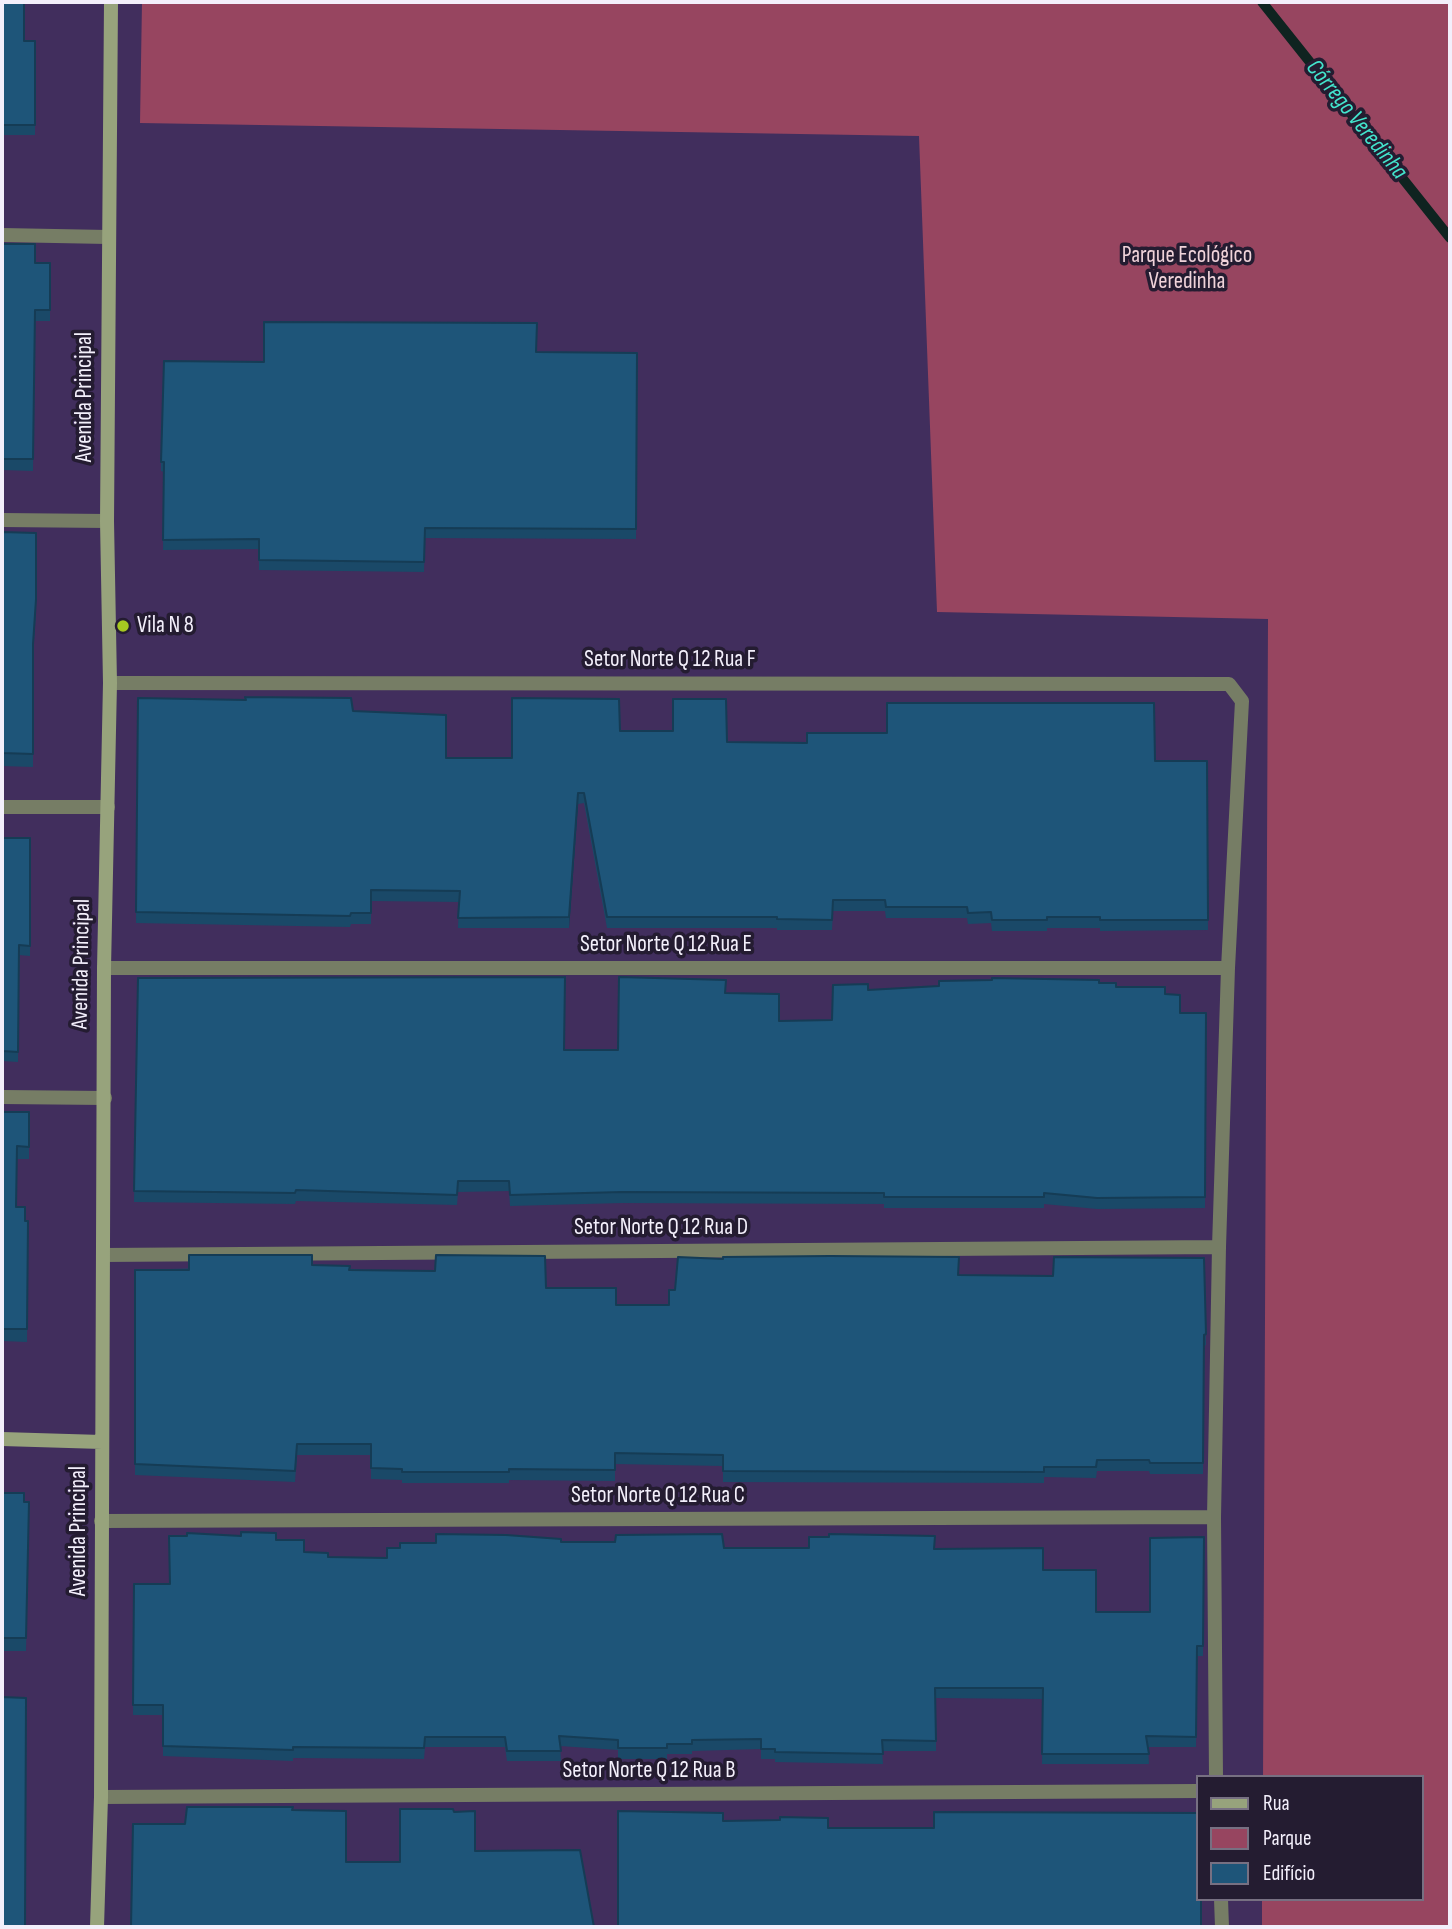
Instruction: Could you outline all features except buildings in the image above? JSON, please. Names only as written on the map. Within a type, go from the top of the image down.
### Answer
[{"type":"street","name":"Avenida Principal","points":[[97,1927],[101,1797],[104,968],[110,683],[107,520],[111,2]]},
{"type":"street","points":[[2,235],[108,237]]},
{"type":"street","points":[[2,520],[107,520]]},
{"type":"street","name":"Setor Norte Q 12 Rua F","points":[[110,683],[1229,684],[1242,701],[1228,968]]},
{"type":"street","points":[[2,807],[108,807]]},
{"type":"street","name":"Setor Norte Q 12 Rua E","points":[[104,968],[1228,968]]},
{"type":"street","points":[[1216,1775],[1214,1517],[1228,968]]},
{"type":"street","points":[[2,1097],[105,1098]]},
{"type":"street","name":"Setor Norte Q 12 Rua D","points":[[103,1255],[1219,1247]]},
{"type":"street","points":[[2,1439],[102,1442]]},
{"type":"street","name":"Setor Norte Q 12 Rua C","points":[[101,1521],[1214,1517]]},
{"type":"street","name":"Setor Norte Q 12 Rua B","points":[[101,1797],[1196,1791]]},
{"type":"street","points":[[1221,1901],[1222,1927]]},
{"type":"green space","name":"Parque Ecológico Veredinha","points":[[142,2],[1450,2],[1450,1927],[1262,1927],[1262,1901],[1424,1901],[1424,1775],[1263,1775],[1268,619],[937,612],[919,136],[140,123]]},
{"type":"waterway","name":"Córrego Veredinha","points":[[1262,2],[1450,238]]},
{"type":"place","name":"Vila N 8","points":[[123,626]]}]
